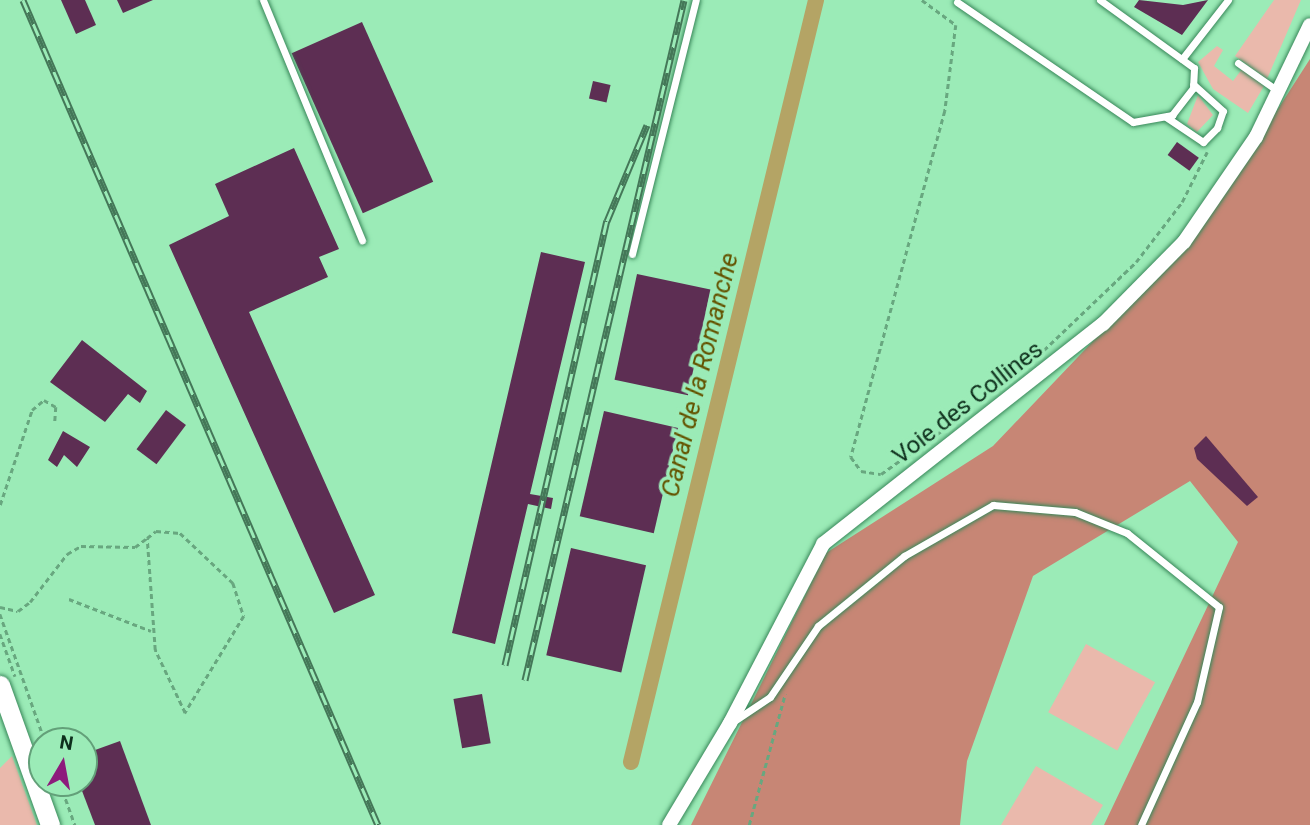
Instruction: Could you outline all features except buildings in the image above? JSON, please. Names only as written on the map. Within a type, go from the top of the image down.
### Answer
[{"type":"street","name":"Voie des Collines","points":[[669,825],[730,723],[823,544],[1103,324],[1184,242],[1279,92],[1310,25]]},
{"type":"street","points":[[0,685],[50,825]]},
{"type":"lane","points":[[263,0],[362,240]]},
{"type":"lane","points":[[632,254],[696,0]]},
{"type":"lane","points":[[1182,59],[1228,0]]},
{"type":"lane","points":[[957,2],[1103,106],[1133,122],[1166,117],[1193,85],[1194,68],[1104,1]]},
{"type":"lane","points":[[1238,63],[1279,92]]},
{"type":"lane","points":[[1166,117],[1190,136],[1206,139],[1223,111],[1193,85]]},
{"type":"lane","points":[[730,723],[770,697],[818,626],[904,556],[993,505],[1085,517],[1127,534],[1219,607],[1196,702],[1141,825]]},
{"type":"path","points":[[922,0],[956,25],[946,111],[851,457],[861,471],[881,474],[957,419]]},
{"type":"path","points":[[1042,352],[1151,242],[1203,168],[1206,139]]},
{"type":"path","points":[[0,505],[32,410],[44,400],[56,407],[55,421]]},
{"type":"path","points":[[0,607],[18,611],[30,602],[67,554],[81,546],[135,547],[156,531],[180,533],[203,551],[233,583],[244,616],[185,713],[172,695],[151,631],[147,538]]},
{"type":"path","points":[[69,599],[151,631]]},
{"type":"path","points":[[0,614],[40,727]]},
{"type":"path","points":[[749,825],[786,697],[782,680]]},
{"type":"path","points":[[65,797],[75,825]]},
{"type":"shaded area","points":[[1274,0],[1301,0],[1267,79],[1235,56]]},
{"type":"shaded area","points":[[1217,46],[1223,50],[1214,66],[1233,81],[1242,69],[1264,86],[1248,113],[1213,89],[1198,62]]},
{"type":"shaded area","points":[[1310,59],[1310,825],[1104,825],[1238,542],[1190,481],[1033,576],[967,761],[960,825],[691,825],[826,553],[993,446],[1157,274],[1222,196]]},
{"type":"shaded area","points":[[1198,95],[1213,115],[1197,132],[1187,124]]},
{"type":"shaded area","points":[[1086,644],[1155,682],[1117,751],[1048,712]]},
{"type":"shaded area","points":[[12,756],[37,825],[0,825],[0,768]]},
{"type":"shaded area","points":[[1036,766],[1103,805],[1091,825],[1001,825]]},
{"type":"waterway","name":"Canal de la Romanche","points":[[631,762],[816,0]]},
{"type":"railway","points":[[23,0],[378,825]]},
{"type":"railway","points":[[525,680],[684,0]]},
{"type":"railway","points":[[505,665],[607,221],[647,125]]}]
